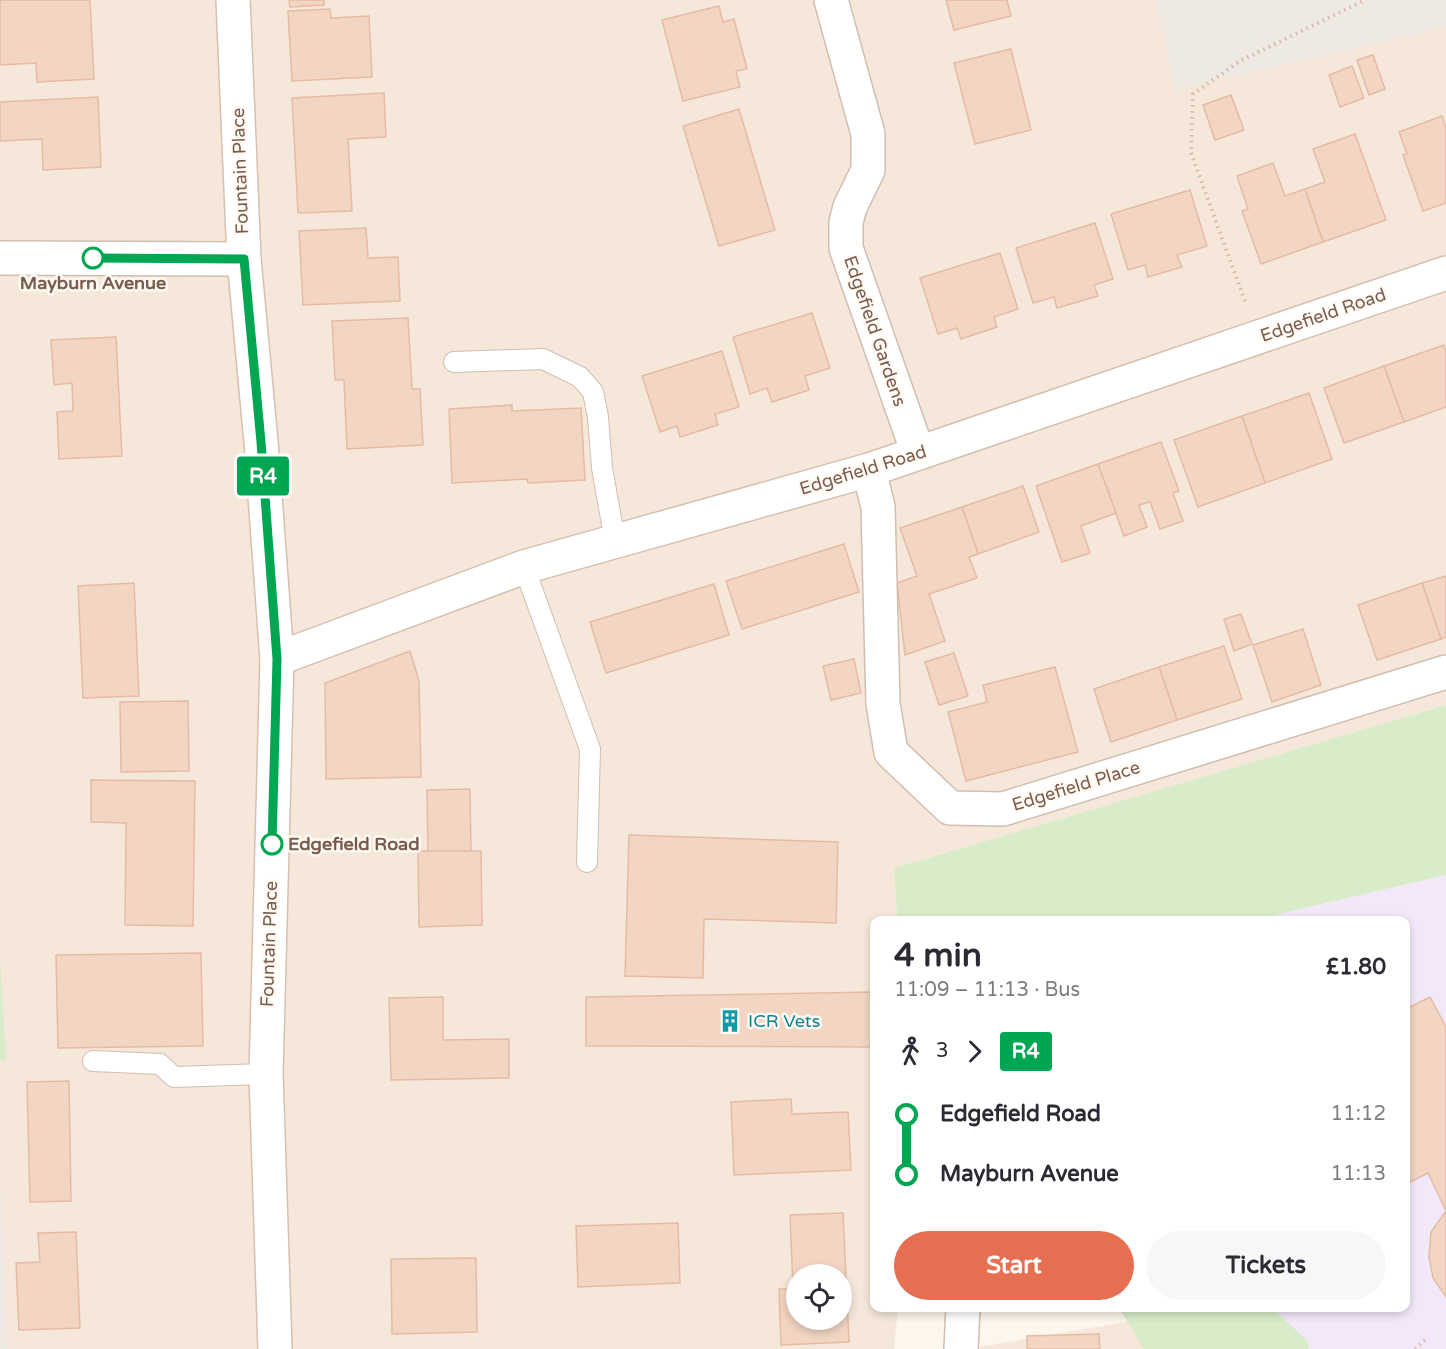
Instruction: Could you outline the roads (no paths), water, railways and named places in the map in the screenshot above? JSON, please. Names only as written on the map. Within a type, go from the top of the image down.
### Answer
[{"type":"street","name":"Fountain Place","points":[[233,0],[244,259],[261,442],[277,659],[266,1074],[275,1349]]},
{"type":"street","name":"Edgefield Gardens","points":[[831,0],[868,134],[868,170],[850,207],[846,222],[846,248],[918,453]]},
{"type":"street","points":[[0,258],[244,259]]},
{"type":"street","name":"Edgefield Road","points":[[277,659],[524,567],[868,470],[1446,273]]},
{"type":"street","name":"Edgefield Place","points":[[868,470],[878,507],[883,705],[891,752],[950,808],[1003,809],[1446,672]]},
{"type":"street","points":[[961,1349],[963,1312]]},
{"type":"lane","points":[[454,362],[543,359],[580,377],[593,392],[598,417],[602,468],[615,541]]},
{"type":"lane","points":[[524,567],[590,748],[587,862]]},
{"type":"lane","points":[[93,1061],[160,1064],[174,1077],[266,1074]]},
{"type":"place","name":"Mayburn Avenue","points":[[93,258]]},
{"type":"place","name":"Edgefield Road","points":[[272,844]]},
{"type":"place","name":"ICR Vets","points":[[730,1021]]}]
